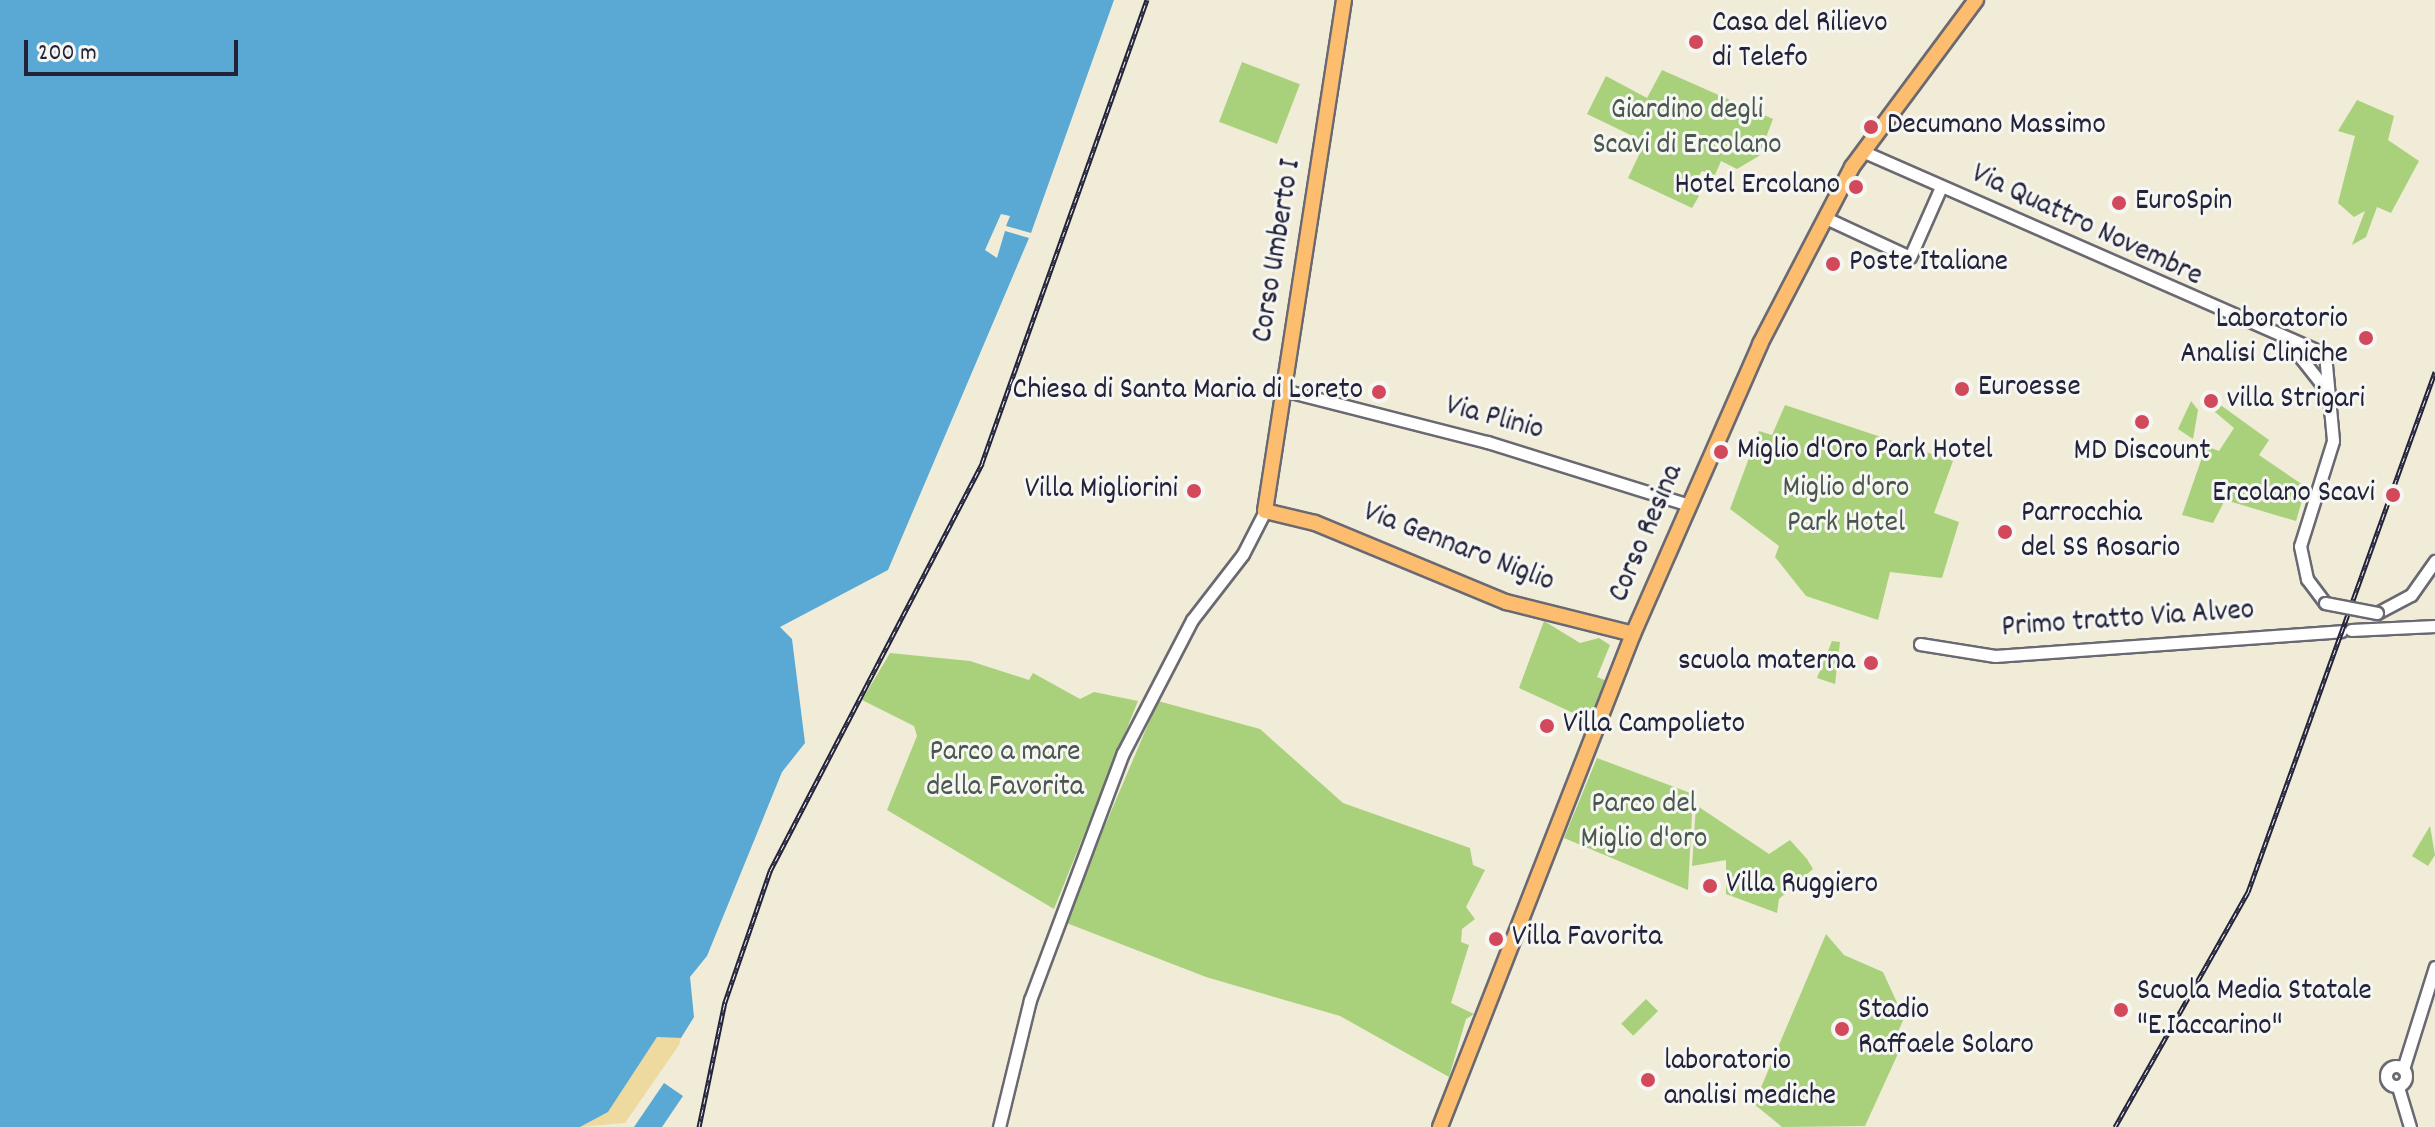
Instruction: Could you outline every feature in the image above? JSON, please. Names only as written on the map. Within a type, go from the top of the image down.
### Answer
[{"type":"main road","name":"Corso Umberto I","points":[[1265,511],[1344,0]]},
{"type":"main road","name":"Corso Resina","points":[[1440,1127],[1633,634],[1779,303],[1830,220],[1862,151],[1976,0]]},
{"type":"main road","name":"Via Gennaro Niglio","points":[[1265,511],[1315,523],[1506,602],[1633,634]]},
{"type":"street","name":"Via Quattro Novembre","points":[[1862,151],[2290,345],[2315,352]]},
{"type":"street","points":[[1830,220],[1910,257],[1941,187]]},
{"type":"street","name":"Via Quattro Novembre","points":[[2290,345],[2311,368],[2329,395]]},
{"type":"street","points":[[2327,368],[2311,368],[2315,352],[2326,356],[2327,368],[2329,395],[2333,441],[2300,546],[2307,579],[2325,603],[2377,613],[2411,595],[2435,561]]},
{"type":"street","name":"Via Plinio","points":[[1283,390],[1501,446],[1689,505]]},
{"type":"street","points":[[999,1127],[1030,1000],[1123,753],[1192,620],[1243,554],[1265,511]]},
{"type":"street","name":"Primo tratto Via Alveo","points":[[1920,644],[1995,656],[2435,626]]},
{"type":"street","points":[[2398,1087],[2407,1078],[2403,1069],[2435,967]]},
{"type":"street","points":[[2403,1069],[2386,1074],[2398,1087],[2410,1127]]},
{"type":"green space","points":[[1242,62],[1300,84],[1277,144],[1219,122]]},
{"type":"green space","name":"Giardino degli Scavi di Ercolano","points":[[1662,70],[1773,119],[1759,156],[1737,169],[1721,161],[1715,175],[1702,171],[1690,190],[1699,196],[1692,208],[1628,178],[1645,142],[1587,114],[1606,76],[1647,98]]},
{"type":"green space","points":[[2357,100],[2394,116],[2388,140],[2419,161],[2391,213],[2377,207],[2366,237],[2352,245],[2365,211],[2354,217],[2338,203],[2355,136],[2338,131]]},
{"type":"green space","name":"villa Strigari","points":[[2191,401],[2198,410],[2193,439],[2178,429]]},
{"type":"green space","points":[[2219,404],[2269,440],[2259,455],[2306,487],[2296,521],[2225,500],[2213,523],[2182,515],[2206,446],[2219,451],[2234,428],[2215,412]]},
{"type":"green space","name":"Miglio d'oro Park Hotel","points":[[1785,405],[1953,461],[1934,513],[1959,522],[1942,578],[1890,572],[1878,620],[1806,596],[1775,557],[1779,546],[1730,509],[1759,431],[1772,435]]},
{"type":"green space","points":[[1544,621],[1580,643],[1599,638],[1610,645],[1597,677],[1607,681],[1595,711],[1584,718],[1519,688]]},
{"type":"green space","points":[[1832,641],[1840,642],[1835,684],[1817,678]]},
{"type":"green space","name":"Parco a mare della Favorita","points":[[890,653],[970,661],[1029,680],[1033,673],[1080,699],[1094,692],[1138,701],[1054,909],[887,810],[917,736],[914,726],[862,700]]},
{"type":"green space","points":[[1158,701],[1260,729],[1343,803],[1470,848],[1473,865],[1485,870],[1466,907],[1475,919],[1462,929],[1461,942],[1469,945],[1451,1003],[1474,1014],[1466,1019],[1449,1077],[1340,1016],[1206,977],[1064,922]]},
{"type":"green space","name":"Parco del Miglio d'oro","points":[[1597,758],[1693,794],[1688,890],[1564,838]]},
{"type":"green space","name":"Villa Ruggiero","points":[[1696,805],[1769,854],[1790,840],[1807,859],[1813,869],[1779,899],[1777,913],[1726,894],[1726,860],[1692,866]]},
{"type":"green space","points":[[2430,826],[2435,855],[2428,866],[2412,856]]},
{"type":"green space","name":"Stadio Raffaele Solaro","points":[[1826,934],[1844,955],[1883,972],[1904,1018],[1894,1041],[1901,1047],[1865,1126],[1782,1127],[1754,1104]]},
{"type":"green space","points":[[1646,999],[1658,1011],[1633,1036],[1621,1024]]},
{"type":"sand","points":[[657,1037],[681,1038],[625,1123],[580,1127],[608,1112]]},
{"type":"water","points":[[0,0],[1114,0],[1031,233],[1006,226],[1010,216],[1001,214],[985,250],[997,258],[1005,231],[1029,238],[888,570],[780,627],[792,639],[805,743],[782,772],[707,956],[690,977],[694,1017],[681,1038],[657,1037],[608,1112],[580,1127],[0,1127]]},
{"type":"water","points":[[664,1083],[683,1096],[662,1127],[634,1127]]},
{"type":"railway","points":[[699,1127],[725,1002],[770,871],[982,463],[1147,0]]},
{"type":"railway","points":[[2115,1127],[2248,892],[2435,372]]},
{"type":"place","name":"Casa del Rilievo di Telefo","points":[[1696,42]]},
{"type":"place","name":"Decumano Massimo","points":[[1871,127]]},
{"type":"place","name":"Hotel Ercolano","points":[[1856,187]]},
{"type":"place","name":"EuroSpin","points":[[2119,203]]},
{"type":"place","name":"Poste Italiane","points":[[1833,264]]},
{"type":"place","name":"Laboratorio Analisi Cliniche","points":[[2366,338]]},
{"type":"place","name":"Euroesse","points":[[1962,389]]},
{"type":"place","name":"Chiesa di Santa Maria di Loreto","points":[[1379,392]]},
{"type":"place","name":"villa Strigari","points":[[2211,401]]},
{"type":"place","name":"MD Discount","points":[[2142,422]]},
{"type":"place","name":"Miglio d'Oro Park Hotel","points":[[1721,452]]},
{"type":"place","name":"Villa Migliorini","points":[[1194,491]]},
{"type":"place","name":"Ercolano Scavi","points":[[2393,495]]},
{"type":"place","name":"Parrocchia del SS Rosario","points":[[2005,532]]},
{"type":"place","name":"scuola materna","points":[[1871,663]]},
{"type":"place","name":"Villa Campolieto","points":[[1547,726]]},
{"type":"place","name":"Villa Ruggiero","points":[[1710,886]]},
{"type":"place","name":"Villa Favorita","points":[[1496,939]]},
{"type":"place","name":"Scuola Media Statale \"E.Iaccarino\"","points":[[2121,1010]]},
{"type":"place","name":"Stadio Raffaele Solaro","points":[[1842,1029]]},
{"type":"place","name":"laboratorio analisi mediche","points":[[1648,1080]]}]
